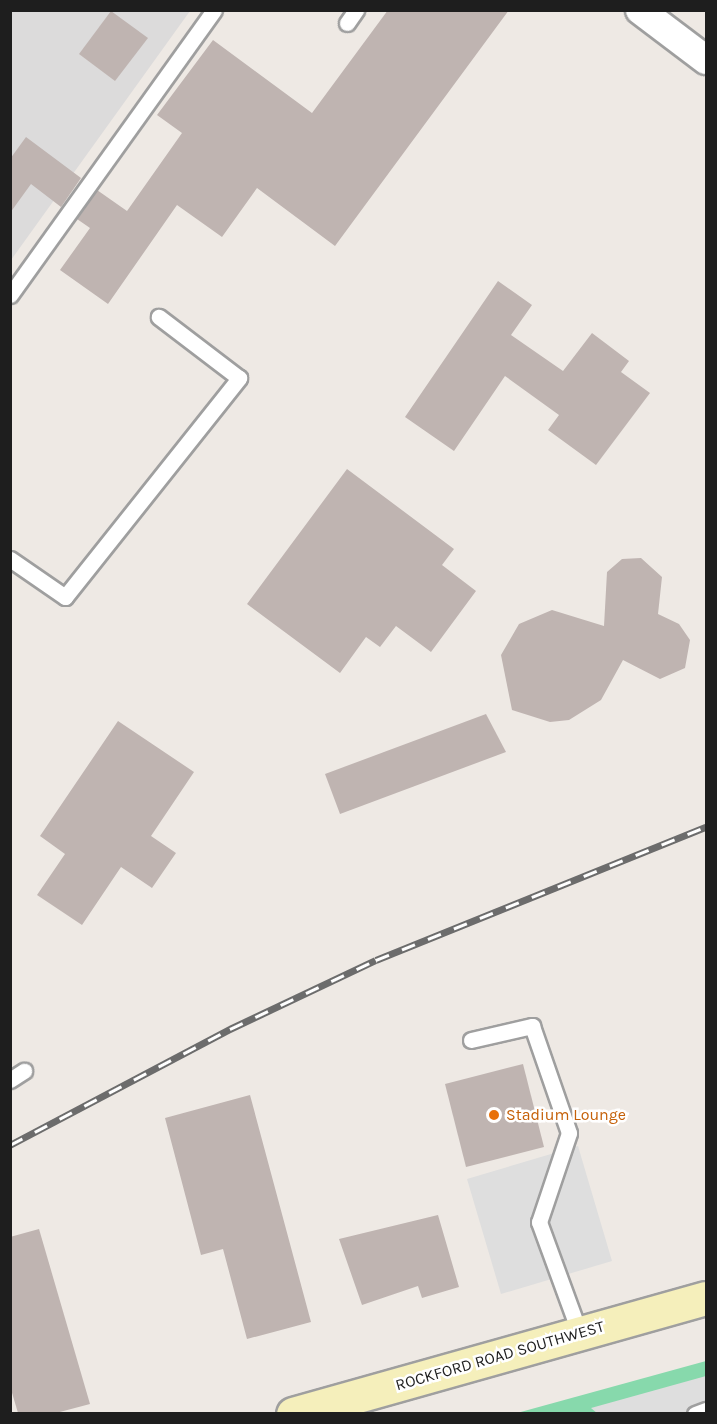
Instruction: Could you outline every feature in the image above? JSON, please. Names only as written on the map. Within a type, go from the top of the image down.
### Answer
[{"type":"street","points":[[640,10],[706,60]]},
{"type":"street","name":"ROCKFORD ROAD SOUTHWEST","points":[[293,1413],[706,1298]]},
{"type":"lane","points":[[10,295],[214,10]]},
{"type":"lane","points":[[10,559],[65,597],[239,378],[159,318]]},
{"type":"lane","points":[[471,1040],[531,1026],[569,1133],[539,1222],[580,1334]]},
{"type":"lane","points":[[10,1080],[24,1071]]},
{"type":"lane","points":[[695,1413],[706,1410]]},
{"type":"shaded area","points":[[11,11],[190,11],[11,260]]},
{"type":"shaded area","points":[[578,1146],[612,1261],[501,1294],[467,1179]]},
{"type":"shaded area","points":[[706,1376],[706,1413],[598,1414],[591,1408]]},
{"type":"green space","points":[[706,1361],[706,1413],[517,1413]]},
{"type":"building","points":[[388,10],[509,10],[335,246],[257,188],[222,237],[177,205],[108,304],[60,270],[90,228],[77,219],[97,190],[127,211],[182,133],[157,115],[213,40],[312,113]]},
{"type":"building","points":[[111,11],[148,38],[115,81],[79,54]]},
{"type":"building","points":[[26,137],[81,178],[61,207],[31,184],[10,213],[10,159]]},
{"type":"building","points":[[498,281],[532,305],[511,335],[563,371],[592,333],[629,361],[621,372],[650,393],[596,465],[548,430],[559,415],[505,376],[454,451],[405,417]]},
{"type":"building","points":[[347,469],[454,549],[442,565],[476,591],[431,652],[396,626],[380,647],[366,637],[340,673],[247,604]]},
{"type":"building","points":[[641,558],[662,577],[658,614],[679,624],[690,640],[685,668],[660,679],[623,660],[601,700],[569,720],[550,722],[512,710],[501,655],[519,624],[552,610],[604,626],[607,572],[622,559]]},
{"type":"building","points":[[486,714],[506,752],[340,814],[325,774]]},
{"type":"building","points":[[118,721],[194,772],[151,836],[176,853],[152,888],[121,867],[82,925],[37,895],[65,854],[40,836]]},
{"type":"building","name":"Stadium Lounge","points":[[523,1064],[544,1147],[466,1167],[445,1084]]},
{"type":"building","points":[[250,1095],[311,1322],[247,1339],[223,1249],[201,1255],[165,1118]]},
{"type":"building","points":[[438,1215],[459,1287],[422,1298],[418,1286],[362,1305],[339,1239]]},
{"type":"building","points":[[39,1229],[90,1404],[56,1413],[18,1413],[10,1386],[10,1237]]},
{"type":"railway","points":[[10,1145],[230,1029],[376,960],[706,827]]},
{"type":"place","name":"Stadium Lounge","points":[[494,1115]]}]
